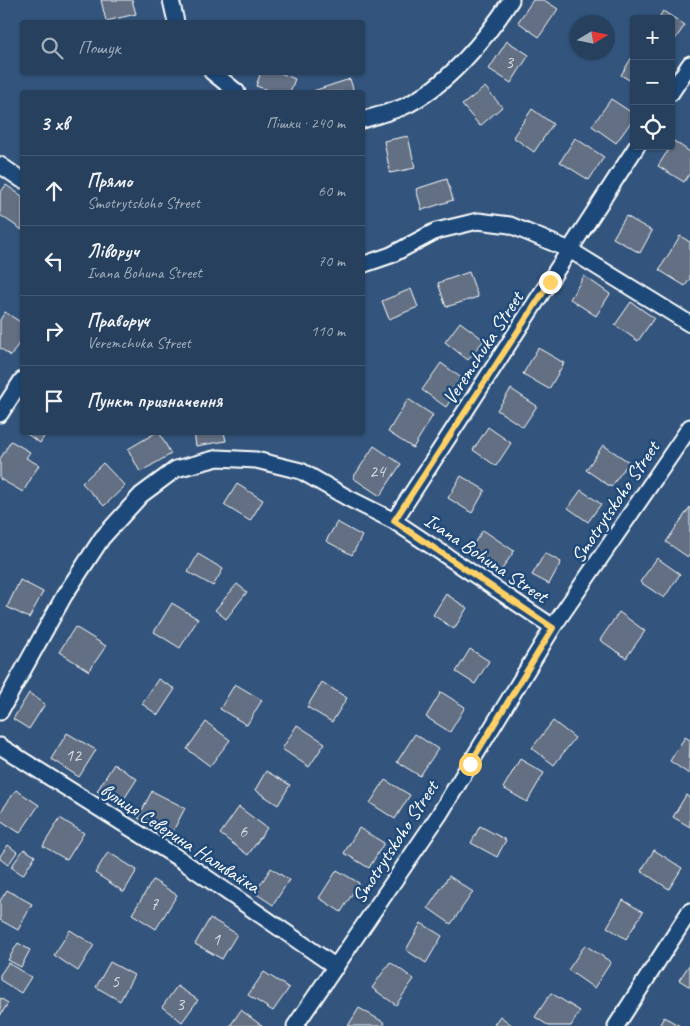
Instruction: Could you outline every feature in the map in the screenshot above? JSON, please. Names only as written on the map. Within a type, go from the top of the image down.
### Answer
[{"type":"street","points":[[171,0],[176,20]]},
{"type":"street","points":[[365,119],[403,106],[436,87],[476,46],[511,0]]},
{"type":"street","points":[[675,87],[690,64]]},
{"type":"street","points":[[216,75],[234,90]]},
{"type":"street","name":"Veremchuka Street","points":[[394,521],[634,150]]},
{"type":"street","points":[[0,165],[20,179]]},
{"type":"street","points":[[365,264],[391,255],[436,231],[478,221],[510,225],[570,250],[690,324]]},
{"type":"street","points":[[0,414],[20,383]]},
{"type":"street","name":"Smotrytskoho Street","points":[[295,1026],[439,815],[553,628],[690,428]]},
{"type":"street","name":"Ivana Bohuna Street","points":[[0,712],[64,596],[102,538],[141,495],[176,469],[218,458],[256,460],[302,471],[348,498],[394,521],[553,628]]},
{"type":"street","name":"вулиця Северина Наливайка","points":[[0,746],[178,858],[336,967]]},
{"type":"street","points":[[616,1026],[690,911]]},
{"type":"building","points":[[101,0],[132,0],[136,14],[106,20]]},
{"type":"building","points":[[533,0],[544,0],[558,9],[539,37],[518,22]]},
{"type":"building","points":[[663,11],[669,15],[660,15]]},
{"type":"building","points":[[675,19],[685,25],[675,39]]},
{"type":"building","points":[[507,41],[529,55],[511,83],[489,69]]},
{"type":"building","points":[[630,60],[630,81],[621,75]]},
{"type":"building","points":[[260,75],[285,75],[295,79],[291,90],[268,90],[256,86]]},
{"type":"building","points":[[350,79],[353,90],[316,90]]},
{"type":"building","points":[[485,87],[502,107],[480,126],[462,105]]},
{"type":"building","points":[[611,99],[630,111],[630,124],[616,143],[592,126]]},
{"type":"building","points":[[532,109],[553,124],[534,152],[513,137]]},
{"type":"building","points":[[408,136],[415,168],[390,173],[384,141]]},
{"type":"building","points":[[575,138],[604,157],[589,180],[560,162]]},
{"type":"building","points":[[675,142],[690,152],[690,173],[684,182],[658,166],[668,150],[675,150]]},
{"type":"building","points":[[447,179],[453,200],[422,210],[416,189]]},
{"type":"building","points":[[6,185],[20,195],[20,229],[0,215],[0,193]]},
{"type":"building","points":[[626,216],[652,231],[640,253],[613,238]]},
{"type":"building","points":[[680,236],[690,242],[690,279],[685,286],[659,270]]},
{"type":"building","points":[[469,272],[478,297],[446,307],[438,283]]},
{"type":"building","points":[[584,276],[610,294],[596,316],[570,299]]},
{"type":"building","points":[[411,289],[418,307],[389,319],[382,301]]},
{"type":"building","points":[[631,302],[654,318],[638,341],[615,325]]},
{"type":"building","points":[[5,312],[20,322],[20,341],[11,356],[0,348],[0,320]]},
{"type":"building","points":[[460,322],[484,340],[468,360],[445,342]]},
{"type":"building","points":[[538,348],[564,363],[549,389],[523,374]]},
{"type":"building","points":[[441,363],[464,380],[446,407],[422,390]]},
{"type":"building","points":[[511,389],[537,406],[523,427],[497,410]]},
{"type":"building","points":[[408,399],[433,415],[413,448],[388,432]]},
{"type":"building","points":[[488,427],[511,443],[496,466],[473,450]]},
{"type":"building","points":[[28,435],[45,435],[40,443]]},
{"type":"building","points":[[152,435],[161,435],[171,454],[140,472],[128,449]]},
{"type":"building","points":[[194,435],[225,435],[226,441],[196,446]]},
{"type":"building","points":[[11,441],[30,452],[26,458],[39,465],[23,492],[0,479],[0,459]]},
{"type":"building","points":[[603,445],[629,462],[611,487],[586,470]]},
{"type":"building","points":[[374,446],[401,464],[380,496],[353,478]]},
{"type":"building","points":[[103,463],[125,486],[104,506],[82,483]]},
{"type":"building","points":[[461,476],[485,490],[472,513],[448,498]]},
{"type":"building","points":[[237,484],[263,500],[250,521],[224,505]]},
{"type":"building","points":[[581,490],[601,504],[588,522],[568,508]]},
{"type":"building","points":[[690,507],[690,554],[688,557],[666,542]]},
{"type":"building","points":[[337,522],[362,536],[352,555],[326,541]]},
{"type":"building","points":[[483,530],[514,551],[499,574],[468,552]]},
{"type":"building","points":[[545,553],[561,562],[549,584],[532,575]]},
{"type":"building","points":[[198,554],[223,569],[213,586],[188,572]]},
{"type":"building","points":[[657,558],[680,574],[664,598],[640,582]]},
{"type":"building","points":[[20,580],[43,592],[29,618],[7,607]]},
{"type":"building","points":[[237,584],[247,592],[226,619],[215,610]]},
{"type":"building","points":[[446,594],[467,608],[454,629],[433,615]]},
{"type":"building","points":[[172,603],[198,619],[180,648],[154,632]]},
{"type":"building","points":[[619,612],[645,631],[626,658],[600,640]]},
{"type":"building","points":[[75,627],[106,646],[89,671],[59,652]]},
{"type":"building","points":[[470,649],[489,661],[475,684],[456,672]]},
{"type":"building","points":[[158,679],[175,689],[158,715],[142,704]]},
{"type":"building","points":[[322,682],[347,698],[332,722],[307,707]]},
{"type":"building","points":[[235,684],[262,700],[247,725],[220,709]]},
{"type":"building","points":[[441,692],[465,707],[450,732],[426,717]]},
{"type":"building","points":[[29,693],[45,704],[29,729],[13,719]]},
{"type":"building","points":[[553,721],[575,738],[554,765],[532,748]]},
{"type":"building","points":[[206,722],[230,740],[210,766],[187,749]]},
{"type":"building","points":[[297,725],[325,743],[309,767],[282,749]]},
{"type":"building","points":[[67,733],[96,750],[79,777],[51,759]]},
{"type":"building","points":[[415,734],[438,749],[420,776],[397,762]]},
{"type":"building","points":[[685,737],[690,740],[689,774],[670,761]]},
{"type":"building","points":[[520,759],[544,773],[527,802],[503,788]]},
{"type":"building","points":[[114,764],[137,779],[120,805],[97,791]]},
{"type":"building","points":[[266,771],[290,785],[278,805],[255,790]]},
{"type":"building","points":[[385,780],[410,795],[395,819],[370,803]]},
{"type":"building","points":[[16,790],[39,805],[20,833],[0,820],[0,813]]},
{"type":"building","points":[[152,791],[185,808],[171,835],[138,818]]},
{"type":"building","points":[[686,795],[690,798],[690,827],[673,817]]},
{"type":"building","points":[[239,807],[267,828],[248,855],[220,834]]},
{"type":"building","points":[[60,818],[84,833],[67,860],[43,846]]},
{"type":"building","points":[[480,826],[506,840],[497,857],[471,843]]},
{"type":"building","points":[[359,828],[384,843],[369,868],[344,853]]},
{"type":"building","points":[[8,845],[17,852],[8,865],[0,859],[0,856]]},
{"type":"building","points":[[24,849],[35,856],[23,875],[11,867]]},
{"type":"building","points":[[654,850],[682,868],[669,889],[641,871]]},
{"type":"building","points":[[108,852],[137,870],[124,892],[95,873]]},
{"type":"building","points":[[271,868],[289,880],[273,905],[255,893]]},
{"type":"building","points":[[337,870],[359,883],[341,912],[319,898]]},
{"type":"building","points":[[449,876],[473,892],[451,924],[428,908]]},
{"type":"building","points":[[153,880],[177,895],[156,929],[132,914]]},
{"type":"building","points":[[7,890],[32,904],[18,930],[0,920],[0,901]]},
{"type":"building","points":[[623,900],[643,912],[626,939],[607,927]]},
{"type":"building","points":[[210,918],[237,934],[222,959],[195,944]]},
{"type":"building","points":[[421,923],[442,936],[426,963],[406,950]]},
{"type":"building","points":[[70,930],[94,945],[78,971],[54,955]]},
{"type":"building","points":[[18,943],[30,950],[21,967],[8,960]]},
{"type":"building","points":[[585,945],[611,962],[594,988],[568,970]]},
{"type":"building","points":[[110,962],[134,975],[120,1001],[96,987]]},
{"type":"building","points":[[390,962],[414,979],[396,1005],[372,988]]},
{"type":"building","points":[[8,963],[31,977],[21,993],[0,980],[0,975]]},
{"type":"building","points":[[690,964],[690,987],[679,980]]},
{"type":"building","points":[[264,972],[289,988],[273,1011],[248,995]]},
{"type":"building","points":[[177,986],[198,1000],[182,1022],[162,1007]]},
{"type":"building","points":[[551,993],[580,1011],[571,1026],[549,1026],[535,1017]]},
{"type":"building","points":[[0,998],[8,1003],[0,1016]]},
{"type":"building","points":[[359,1008],[385,1023],[383,1026],[348,1026]]},
{"type":"building","points":[[241,1010],[262,1026],[230,1026]]},
{"type":"building","points":[[500,1016],[513,1026],[493,1026]]},
{"type":"building","points":[[664,1017],[680,1026],[659,1026]]},
{"type":"route","points":[[470,764],[553,628],[394,521],[550,282]]}]
